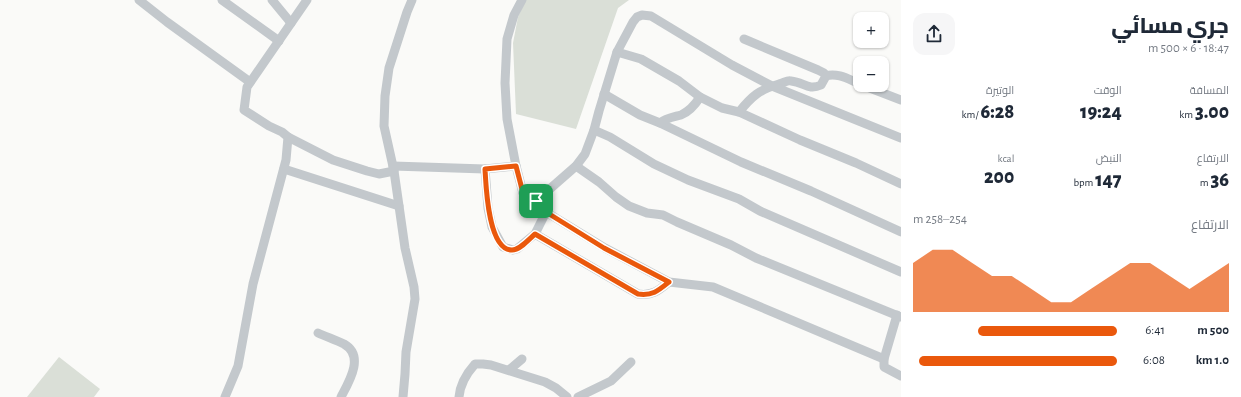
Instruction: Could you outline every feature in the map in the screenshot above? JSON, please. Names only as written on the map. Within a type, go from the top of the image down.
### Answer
[{"type":"street","points":[[138,0],[250,82]]},
{"type":"street","points":[[222,0],[279,41]]},
{"type":"street","points":[[272,0],[291,22]]},
{"type":"street","points":[[307,0],[247,87],[244,110],[288,137],[333,160],[379,174],[393,168],[485,169],[516,166]]},
{"type":"street","points":[[403,397],[406,352],[415,299],[414,287],[405,248],[393,168],[384,126],[385,96],[389,68],[412,0]]},
{"type":"street","points":[[522,0],[514,15],[507,39],[506,83],[507,119],[516,166],[523,193],[527,200],[536,201],[546,212],[604,248],[669,282],[713,287],[884,359]]},
{"type":"street","points":[[536,201],[576,166],[585,154],[594,130],[617,52],[633,22],[637,17],[642,15],[651,16],[732,65],[772,86],[901,138]]},
{"type":"street","points":[[744,39],[818,70],[826,76]]},
{"type":"street","points":[[617,52],[642,59],[679,81],[700,97],[722,108],[739,112],[901,184]]},
{"type":"street","points":[[739,112],[748,100],[755,94],[772,86],[788,81],[793,80],[807,87],[816,88],[821,86],[826,76],[831,74],[853,82]]},
{"type":"street","points":[[880,92],[901,100]]},
{"type":"street","points":[[604,94],[640,115],[741,162],[811,191],[901,232]]},
{"type":"street","points":[[660,123],[688,111],[700,97]]},
{"type":"street","points":[[594,130],[610,137],[654,164],[688,180],[739,199],[760,211],[901,272]]},
{"type":"street","points":[[225,397],[238,366],[253,284],[284,169],[288,137]]},
{"type":"street","points":[[576,166],[629,206],[647,213],[663,215],[731,245],[756,258],[899,316],[884,359],[884,366],[901,376]]},
{"type":"street","points":[[284,169],[399,206]]},
{"type":"street","points":[[485,169],[488,208],[492,227],[503,247],[513,250],[517,249],[535,234],[546,212]]},
{"type":"street","points":[[535,234],[638,294],[646,295],[657,292],[669,282]]},
{"type":"street","points":[[318,333],[346,345],[354,354],[355,367],[341,397]]},
{"type":"street","points":[[508,370],[522,359]]},
{"type":"street","points":[[578,397],[611,381],[631,362]]},
{"type":"street","points":[[459,397],[462,384],[469,370],[475,364],[483,364],[508,370],[545,382],[556,388],[567,397]]},
{"type":"shaded area","points":[[526,0],[629,0],[618,8],[576,129],[516,114],[513,43],[518,17]]},
{"type":"shaded area","points":[[59,357],[100,389],[94,397],[27,397]]},
{"type":"route","points":[[516,166],[523,193],[527,200],[536,201],[546,212],[604,248],[669,282],[657,292],[646,295],[638,294],[535,234],[517,249],[513,250],[503,247],[492,227],[488,208],[485,169],[516,166]]}]
